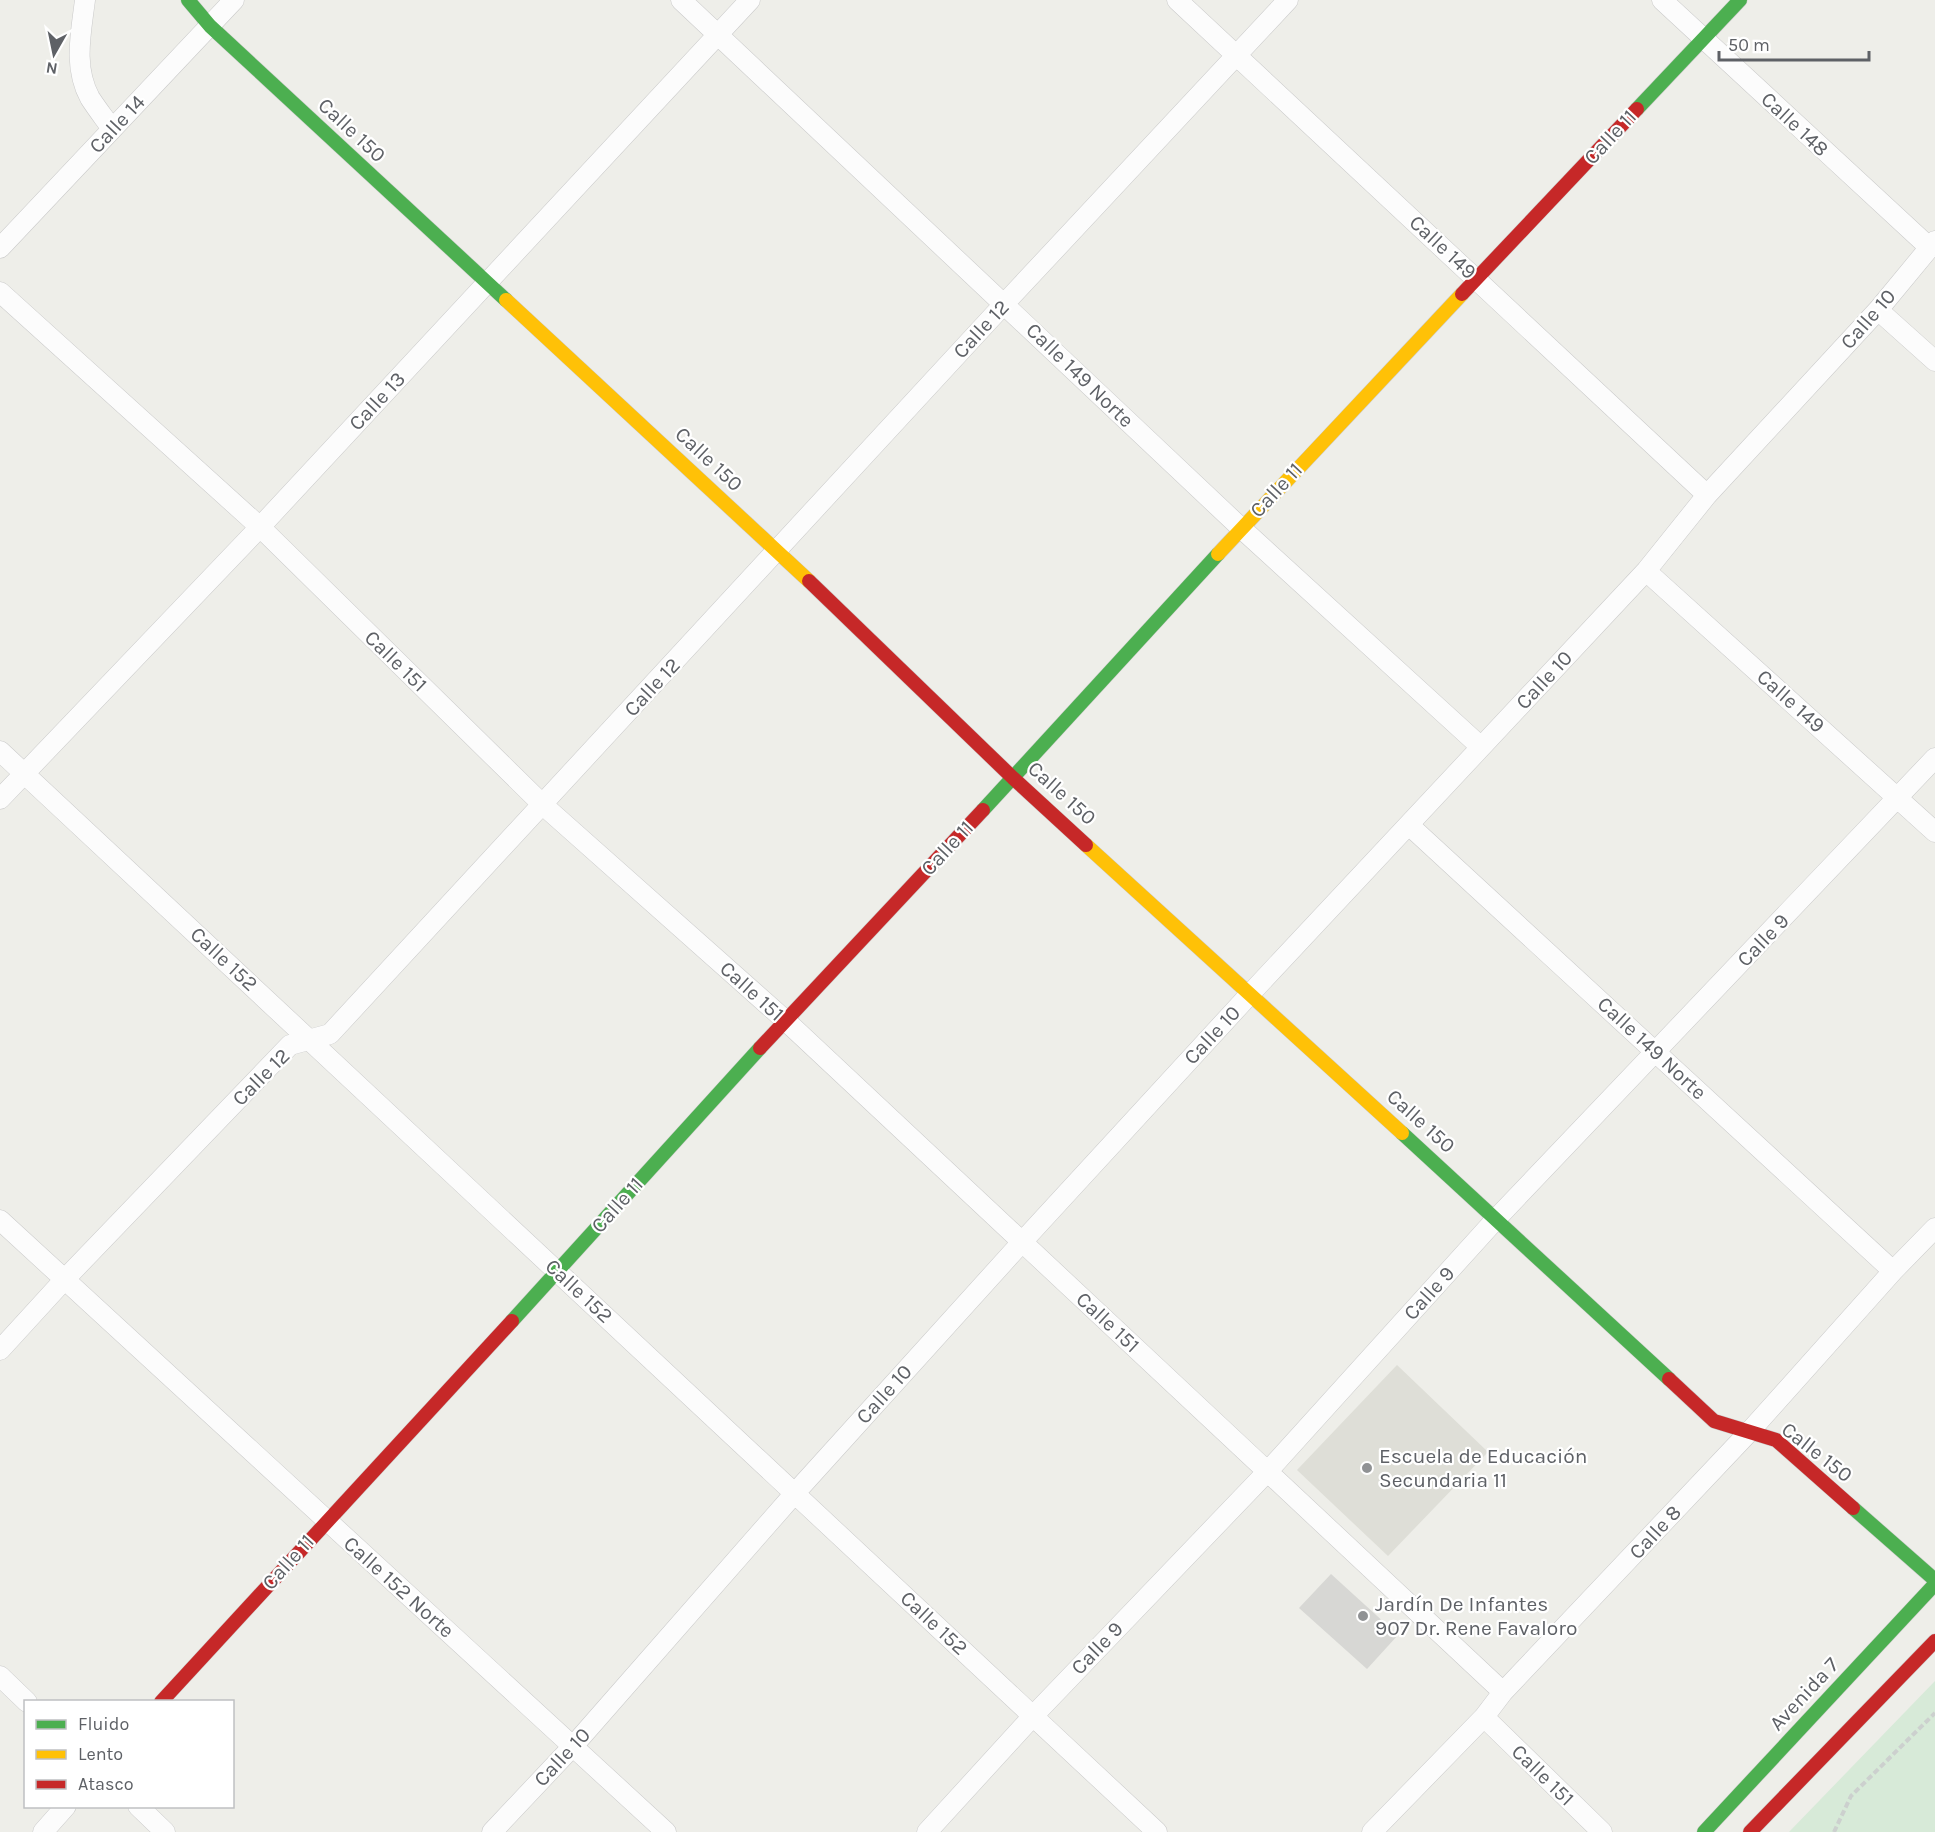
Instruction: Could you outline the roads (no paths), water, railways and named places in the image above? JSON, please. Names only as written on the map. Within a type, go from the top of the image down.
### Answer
[{"type":"street","points":[[85,0],[78,50],[82,77],[89,97],[112,129]]},
{"type":"street","name":"Calle 150","points":[[188,0],[210,26],[486,284],[777,550],[1013,778],[1714,1420],[1776,1440],[1935,1582]]},
{"type":"street","name":"Calle 14","points":[[0,248],[234,0]]},
{"type":"street","name":"Calle 149 Norte","points":[[681,0],[1005,303],[1241,528],[1481,747]]},
{"type":"street","name":"Calle 13","points":[[0,799],[260,527],[750,0]]},
{"type":"street","name":"Calle 149","points":[[1177,0],[1707,495]]},
{"type":"street","name":"Calle 12","points":[[0,1350],[64,1280],[290,1045],[330,1034],[1288,0]]},
{"type":"street","name":"Calle 148","points":[[1662,0],[1932,244]]},
{"type":"street","name":"Calle 11","points":[[162,1700],[558,1271],[785,1020],[1013,778],[1241,528],[1740,0]]},
{"type":"street","name":"Calle 10","points":[[492,1832],[574,1745],[795,1492],[1022,1242],[1250,994],[1410,826],[1646,571],[1707,495],[1878,310],[1932,244]]},
{"type":"street","name":"Calle 151","points":[[0,292],[260,527],[543,805],[785,1020],[1503,1692]]},
{"type":"street","points":[[1878,310],[1935,361]]},
{"type":"street","name":"Calle 149","points":[[1646,571],[1935,832]]},
{"type":"street","name":"Calle 152","points":[[0,751],[1157,1832]]},
{"type":"street","name":"Calle 9","points":[[927,1832],[1033,1716],[1268,1471],[1496,1219],[1935,758]]},
{"type":"street","name":"Calle 149 Norte","points":[[1410,826],[1893,1271]]},
{"type":"street","name":"Calle 152 Norte","points":[[0,1220],[326,1521],[574,1745],[666,1832]]},
{"type":"street","name":"Calle 8","points":[[1372,1832],[1484,1718],[1503,1692],[1750,1431],[1893,1271],[1935,1228]]},
{"type":"street","name":"Avenida 7","points":[[1704,1832],[1935,1582]]},
{"type":"street","points":[[1750,1832],[1935,1641]]},
{"type":"street","points":[[0,1676],[26,1700]]},
{"type":"street","name":"Calle 151","points":[[1484,1718],[1602,1832]]},
{"type":"street","points":[[43,1832],[64,1808]]},
{"type":"street","points":[[140,1808],[165,1832]]},
{"type":"place","name":"Escuela de Educación Secundaria 11","points":[[1367,1468]]},
{"type":"place","name":"Jardín De Infantes 907 Dr. Rene Favaloro","points":[[1363,1616]]}]
